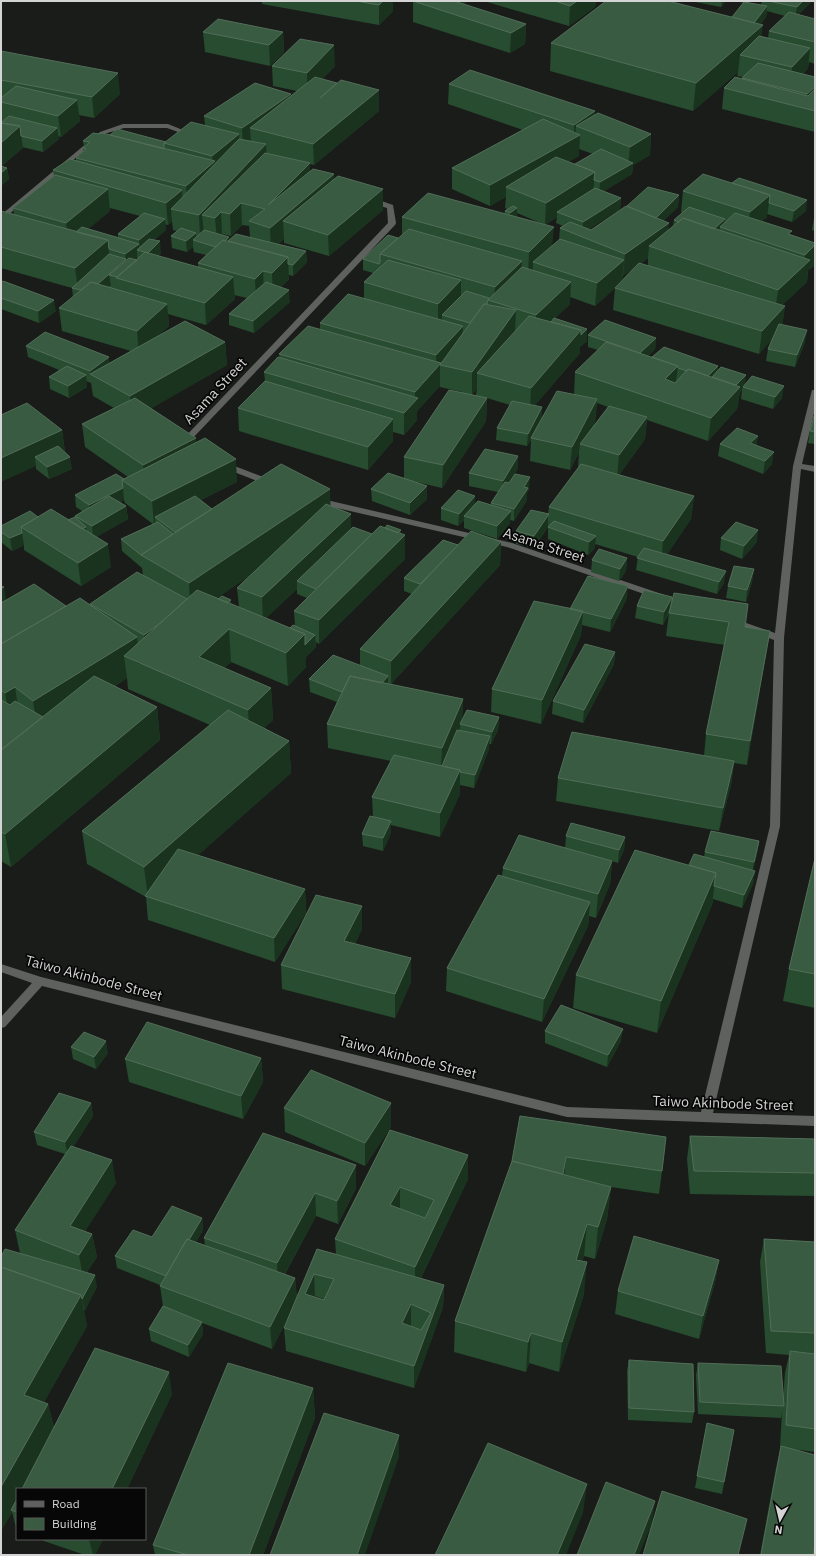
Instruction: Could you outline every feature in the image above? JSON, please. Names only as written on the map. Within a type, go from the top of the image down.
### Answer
[{"type":"street","points":[[1,219],[102,133],[123,126],[168,126],[196,137]]},
{"type":"street","name":"Asama Street","points":[[193,449],[187,440],[392,223],[390,207],[363,197]]},
{"type":"street","points":[[706,1118],[775,826],[779,638],[797,466],[815,392]]},
{"type":"street","points":[[218,462],[283,488]]},
{"type":"street","points":[[797,466],[815,469]]},
{"type":"street","name":"Asama Street","points":[[312,499],[509,545],[697,609]]},
{"type":"street","points":[[727,620],[779,638]]},
{"type":"street","name":"Taiwo Akinbode Street","points":[[1,968],[40,981],[567,1112],[815,1121]]},
{"type":"street","points":[[1,1024],[40,981]]},
{"type":"building","points":[[356,1],[383,1],[379,5]]},
{"type":"building","points":[[413,1],[454,1],[526,24],[511,33]]},
{"type":"building","points":[[555,1],[577,1],[570,6]]},
{"type":"building","points":[[606,1],[668,1],[763,25],[696,83],[551,43]]},
{"type":"building","points":[[768,1],[803,1],[797,7]]},
{"type":"building","points":[[744,2],[767,6],[754,23],[732,17]]},
{"type":"building","points":[[789,12],[815,19],[815,42],[769,31]]},
{"type":"building","points":[[218,19],[283,32],[269,45],[203,32]]},
{"type":"building","points":[[759,36],[810,48],[792,67],[740,55]]},
{"type":"building","points":[[300,39],[334,45],[307,73],[272,66]]},
{"type":"building","points":[[1,51],[118,73],[92,97],[1,80]]},
{"type":"building","points":[[758,63],[815,77],[815,87],[807,94],[742,78]]},
{"type":"building","points":[[470,70],[595,111],[574,125],[449,84]]},
{"type":"building","points":[[315,77],[337,83],[320,98],[341,80],[379,90],[313,144],[250,128]]},
{"type":"building","points":[[735,77],[808,96],[815,89],[815,111],[724,88]]},
{"type":"building","points":[[255,83],[291,94],[242,128],[204,116]]},
{"type":"building","points":[[16,86],[77,100],[58,116],[1,102],[1,98]]},
{"type":"building","points":[[598,113],[651,134],[630,147],[576,126]]},
{"type":"building","points":[[9,116],[57,128],[42,141],[21,136],[20,126],[1,123]]},
{"type":"building","points":[[543,119],[580,135],[490,185],[452,168]]},
{"type":"building","points":[[191,122],[239,134],[212,156],[164,143]]},
{"type":"building","points":[[1,123],[20,126],[1,143]]},
{"type":"building","points":[[117,129],[166,142],[164,143],[164,149],[110,135]]},
{"type":"building","points":[[93,133],[102,133],[215,161],[186,186],[76,158],[86,149],[83,148],[90,142],[83,141]]},
{"type":"building","points":[[239,139],[266,144],[199,215],[171,209]]},
{"type":"building","points":[[601,149],[633,163],[600,182],[594,180],[595,172],[575,164]]},
{"type":"building","points":[[265,153],[310,163],[268,205],[313,169],[334,174],[270,228],[249,221],[265,209],[241,203],[230,214],[221,212],[215,218],[202,215]]},
{"type":"building","points":[[556,157],[595,172],[546,203],[506,187]]},
{"type":"building","points":[[70,159],[182,190],[166,203],[53,170]]},
{"type":"building","points":[[1,166],[7,168],[1,173]]},
{"type":"building","points":[[703,174],[770,195],[750,212],[683,191]]},
{"type":"building","points":[[55,175],[108,189],[66,223],[13,208]]},
{"type":"building","points":[[338,176],[383,189],[328,235],[283,221]]},
{"type":"building","points":[[739,178],[807,200],[794,211],[769,203],[770,195],[732,183]]},
{"type":"building","points":[[648,187],[679,195],[656,218],[627,206]]},
{"type":"building","points":[[595,188],[621,198],[583,222],[557,212]]},
{"type":"building","points":[[428,193],[554,227],[529,252],[402,217]]},
{"type":"building","points":[[513,206],[517,208],[510,213],[505,211]]},
{"type":"building","points":[[626,206],[669,223],[625,254],[560,228],[570,222],[591,230]]},
{"type":"building","points":[[689,207],[725,219],[714,229],[683,218],[679,222],[674,220]]},
{"type":"building","points":[[1,211],[108,240],[75,268],[1,247]]},
{"type":"building","points":[[144,213],[165,219],[139,240],[118,234]]},
{"type":"building","points":[[735,213],[792,231],[788,234],[815,243],[815,245],[805,255],[720,227]]},
{"type":"building","points":[[683,218],[810,260],[778,290],[649,246]]},
{"type":"building","points":[[82,227],[139,244],[125,254],[109,249],[108,240],[76,232]]},
{"type":"building","points":[[181,228],[196,233],[186,241],[171,236]]},
{"type":"building","points":[[409,229],[522,261],[495,287],[380,254]]},
{"type":"building","points":[[204,230],[229,237],[225,241],[223,240],[216,247],[193,240]]},
{"type":"building","points":[[236,234],[306,251],[293,265],[288,264],[288,257],[228,241]]},
{"type":"building","points":[[388,235],[398,238],[380,254],[379,264],[363,259]]},
{"type":"building","points":[[149,239],[160,241],[148,253],[137,250]]},
{"type":"building","points":[[560,239],[624,260],[597,283],[533,262]]},
{"type":"building","points":[[223,240],[288,257],[272,273],[263,271],[255,279],[198,263]]},
{"type":"building","points":[[145,252],[233,277],[205,303],[116,278]]},
{"type":"building","points":[[109,254],[126,259],[98,284],[91,282],[81,290],[72,288]]},
{"type":"building","points":[[129,258],[137,260],[117,277],[109,275]]},
{"type":"building","points":[[388,260],[461,280],[438,304],[364,282]]},
{"type":"building","points":[[639,263],[785,306],[762,331],[615,288]]},
{"type":"building","points":[[522,267],[571,282],[536,315],[488,300]]},
{"type":"building","points":[[3,281],[54,300],[38,311],[1,298],[1,283]]},
{"type":"building","points":[[91,282],[167,304],[137,331],[59,308]]},
{"type":"building","points":[[266,282],[289,290],[253,321],[229,314]]},
{"type":"building","points":[[466,291],[489,298],[487,304],[484,304],[470,323],[442,315]]},
{"type":"building","points":[[348,294],[463,326],[436,355],[320,323]]},
{"type":"building","points":[[484,304],[516,310],[472,372],[440,365]]},
{"type":"building","points":[[529,316],[581,330],[531,388],[477,373]]},
{"type":"building","points":[[554,318],[587,329],[581,335],[581,330],[551,322]]},
{"type":"building","points":[[605,320],[656,338],[640,353],[588,335]]},
{"type":"building","points":[[185,321],[225,342],[130,396],[90,374]]},
{"type":"building","points":[[779,324],[807,330],[797,355],[768,349]]},
{"type":"building","points":[[308,326],[441,363],[415,392],[279,354]]},
{"type":"building","points":[[45,332],[109,357],[90,371],[26,346]]},
{"type":"building","points":[[606,342],[678,366],[665,379],[675,383],[688,369],[740,387],[711,418],[575,372]]},
{"type":"building","points":[[664,347],[718,366],[708,376],[688,369],[687,371],[678,368],[678,366],[652,357]]},
{"type":"building","points":[[278,357],[418,398],[404,413],[264,372]]},
{"type":"building","points":[[67,366],[86,375],[68,386],[49,377]]},
{"type":"building","points":[[721,367],[746,375],[736,385],[712,377]]},
{"type":"building","points":[[752,376],[784,386],[775,397],[743,387]]},
{"type":"building","points":[[265,381],[393,419],[368,447],[238,408]]},
{"type":"building","points":[[449,390],[487,398],[443,465],[404,457]]},
{"type":"building","points":[[557,391],[597,399],[572,447],[531,438]]},
{"type":"building","points":[[135,398],[196,438],[143,465],[82,424]]},
{"type":"building","points":[[512,401],[542,407],[528,434],[497,428]]},
{"type":"building","points":[[27,403],[62,430],[1,458],[1,415]]},
{"type":"building","points":[[609,406],[647,417],[619,455],[580,444]]},
{"type":"building","points":[[815,416],[815,432],[810,431]]},
{"type":"building","points":[[737,428],[758,436],[750,443],[774,452],[765,461],[720,444]]},
{"type":"building","points":[[205,438],[236,459],[152,501],[122,480]]},
{"type":"building","points":[[58,446],[70,457],[47,467],[35,457]]},
{"type":"building","points":[[485,449],[518,456],[503,481],[469,473]]},
{"type":"building","points":[[281,464],[330,489],[189,583],[141,555]]},
{"type":"building","points":[[581,464],[694,496],[663,541],[549,507]]},
{"type":"building","points":[[388,473],[427,486],[410,503],[371,489]]},
{"type":"building","points":[[116,474],[124,479],[122,480],[123,488],[89,505],[75,495]]},
{"type":"building","points":[[515,474],[530,477],[524,487],[528,488],[514,509],[491,503],[505,482],[509,483]]},
{"type":"building","points":[[458,490],[475,496],[459,514],[441,508]]},
{"type":"building","points":[[109,496],[126,506],[92,526],[75,516]]},
{"type":"building","points":[[195,496],[212,509],[175,532],[155,517]]},
{"type":"building","points":[[478,501],[511,511],[497,526],[464,516]]},
{"type":"building","points":[[326,504],[351,514],[262,597],[237,588]]},
{"type":"building","points":[[51,509],[108,544],[78,563],[21,527]]},
{"type":"building","points":[[531,510],[549,514],[534,536],[516,531]]},
{"type":"building","points":[[30,511],[38,517],[21,527],[22,533],[10,538],[1,532],[1,526]]},
{"type":"building","points":[[75,517],[86,527],[82,529],[68,520]]},
{"type":"building","points":[[554,521],[596,536],[589,542],[548,527]]},
{"type":"building","points":[[158,522],[173,534],[141,555],[121,539]]},
{"type":"building","points":[[736,522],[758,530],[744,546],[721,538]]},
{"type":"building","points":[[387,525],[401,530],[398,533],[385,528]]},
{"type":"building","points":[[380,526],[405,535],[319,620],[294,611]]},
{"type":"building","points":[[353,527],[372,534],[316,589],[297,581]]},
{"type":"building","points":[[471,531],[501,542],[391,661],[360,649]]},
{"type":"building","points":[[443,540],[458,545],[420,584],[404,578]]},
{"type":"building","points":[[644,548],[726,571],[719,582],[637,558]]},
{"type":"building","points":[[599,549],[627,558],[620,569],[592,560]]},
{"type":"building","points":[[734,566],[754,569],[747,590],[728,586]]},
{"type":"building","points":[[137,572],[187,599],[144,635],[90,604]]},
{"type":"building","points":[[588,576],[628,586],[611,619],[570,609]]},
{"type":"building","points":[[34,584],[66,606],[1,644],[1,603]]},
{"type":"building","points":[[197,590],[305,634],[286,653],[229,629],[199,657],[271,688],[248,710],[124,656]]},
{"type":"building","points":[[644,590],[672,597],[664,612],[637,606]]},
{"type":"building","points":[[674,593],[748,604],[745,627],[770,631],[750,741],[706,734],[729,622],[669,613]]},
{"type":"building","points":[[222,596],[231,600],[228,603],[218,599]]},
{"type":"building","points":[[80,598],[137,637],[33,701],[15,687],[5,693],[1,690],[1,644]]},
{"type":"building","points":[[534,601],[583,611],[542,700],[492,689]]},
{"type":"building","points":[[293,625],[315,635],[305,645],[305,634],[290,628]]},
{"type":"building","points":[[585,644],[615,652],[584,710],[553,701]]},
{"type":"building","points":[[333,655],[388,676],[382,683],[350,676],[342,692],[309,679]]},
{"type":"building","points":[[94,676],[157,707],[5,834],[1,832],[1,750]]},
{"type":"building","points":[[350,676],[463,699],[442,748],[327,724]]},
{"type":"building","points":[[1,700],[10,705],[15,701],[43,717],[1,750]]},
{"type":"building","points":[[228,710],[289,741],[144,867],[82,831]]},
{"type":"building","points":[[467,710],[499,717],[492,732],[460,724]]},
{"type":"building","points":[[457,730],[490,736],[475,775],[442,766]]},
{"type":"building","points":[[572,732],[734,761],[723,808],[558,778]]},
{"type":"building","points":[[394,755],[460,770],[440,813],[372,797]]},
{"type":"building","points":[[370,816],[391,821],[383,838],[362,834]]},
{"type":"building","points":[[571,823],[625,837],[619,850],[566,836]]},
{"type":"building","points":[[711,831],[759,841],[754,862],[705,852]]},
{"type":"building","points":[[519,835],[612,861],[598,894],[503,868]]},
{"type":"building","points":[[178,849],[305,889],[274,938],[145,896]]},
{"type":"building","points":[[635,850],[716,873],[661,1001],[576,975]]},
{"type":"building","points":[[694,854],[755,871],[744,895],[714,886],[716,873],[689,865]]},
{"type":"building","points":[[815,858],[815,974],[789,969]]},
{"type":"building","points":[[498,875],[590,902],[544,999],[447,968]]},
{"type":"building","points":[[316,895],[362,906],[344,941],[411,958],[395,994],[281,965]]},
{"type":"building","points":[[561,1005],[623,1029],[608,1055],[545,1031]]},
{"type":"building","points":[[147,1022],[261,1058],[241,1096],[125,1059]]},
{"type":"building","points":[[84,1032],[106,1041],[94,1057],[71,1047]]},
{"type":"building","points":[[311,1070],[391,1103],[365,1143],[284,1108]]},
{"type":"building","points":[[59,1093],[91,1103],[65,1142],[34,1132]]},
{"type":"building","points":[[520,1116],[666,1137],[662,1171],[566,1157],[563,1174],[512,1161]]},
{"type":"building","points":[[390,1130],[468,1155],[415,1267],[335,1239]],"holes":[[[400,1187],[434,1200],[425,1218],[390,1205]]]},
{"type":"building","points":[[263,1133],[356,1165],[337,1201],[315,1193],[277,1263],[204,1238]]},
{"type":"building","points":[[690,1136],[815,1139],[815,1173],[694,1171]]},
{"type":"building","points":[[71,1146],[112,1160],[70,1226],[92,1234],[79,1255],[15,1230]]},
{"type":"building","points":[[512,1161],[611,1187],[598,1227],[587,1224],[576,1260],[587,1262],[562,1342],[531,1333],[528,1342],[455,1321]]},
{"type":"building","points":[[172,1206],[202,1218],[189,1240],[187,1239],[166,1276],[115,1256],[133,1230],[152,1237]]},
{"type":"building","points":[[634,1236],[719,1260],[703,1316],[618,1291]]},
{"type":"building","points":[[187,1239],[295,1278],[270,1327],[160,1286]]},
{"type":"building","points":[[764,1239],[815,1242],[815,1333],[771,1331]]},
{"type":"building","points":[[5,1249],[95,1275],[82,1299],[81,1295],[1,1267],[1,1257]]},
{"type":"building","points":[[317,1249],[444,1285],[414,1366],[284,1328]],"holes":[[[314,1274],[334,1279],[324,1300],[305,1294]],[[411,1304],[431,1313],[421,1330],[402,1323]]]},
{"type":"building","points":[[1,1267],[81,1295],[24,1395],[48,1404],[1,1487]]},
{"type":"building","points":[[163,1306],[202,1322],[188,1345],[149,1329]]},
{"type":"building","points":[[95,1348],[169,1372],[112,1488],[23,1488]]},
{"type":"building","points":[[790,1351],[815,1354],[815,1429],[786,1425]]},
{"type":"building","points":[[629,1360],[693,1364],[694,1412],[629,1408]]},
{"type":"building","points":[[228,1363],[313,1388],[249,1555],[188,1555],[153,1545]]},
{"type":"building","points":[[698,1363],[781,1366],[784,1406],[700,1402]]},
{"type":"building","points":[[324,1413],[399,1435],[357,1555],[270,1555]]},
{"type":"building","points":[[707,1423],[734,1430],[724,1482],[697,1476]]},
{"type":"building","points":[[488,1443],[587,1484],[557,1555],[435,1555]]},
{"type":"building","points":[[781,1446],[815,1455],[815,1544],[813,1555],[761,1555]]},
{"type":"building","points":[[606,1482],[655,1501],[634,1555],[577,1555]]},
{"type":"building","points":[[662,1491],[747,1519],[738,1555],[643,1555]]},
{"type":"building","points":[[16,1501],[16,1512],[11,1510]]}]
